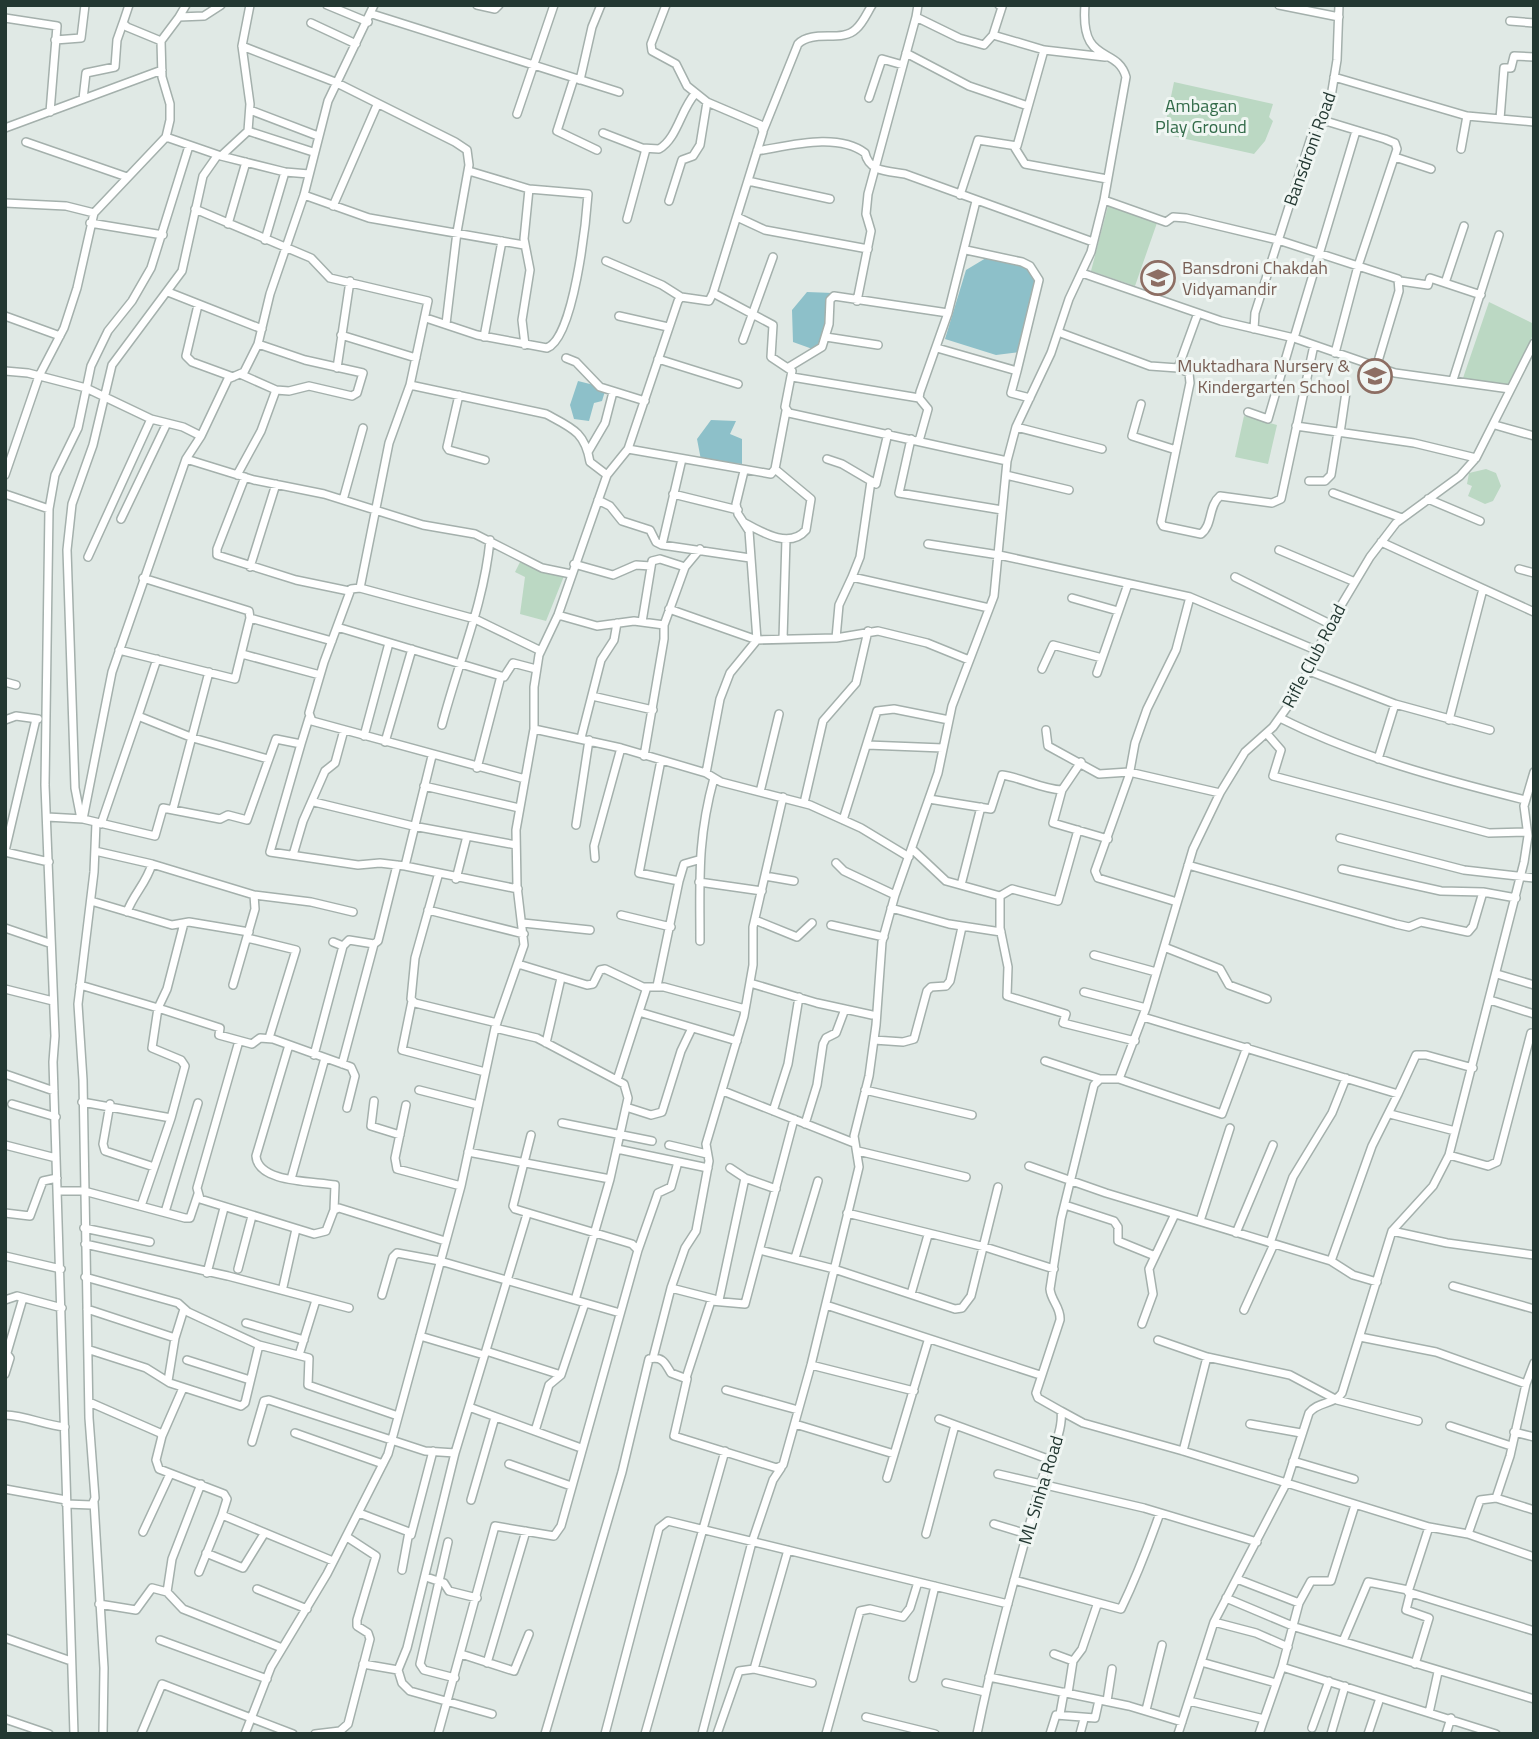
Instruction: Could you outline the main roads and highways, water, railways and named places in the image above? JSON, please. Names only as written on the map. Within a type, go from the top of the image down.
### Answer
[{"type":"water","points":[[986,258],[1020,263],[1036,275],[1019,352],[996,355],[945,339],[966,270]]},
{"type":"water","points":[[807,292],[833,293],[830,332],[818,351],[793,342],[792,310]]},
{"type":"water","points":[[578,381],[606,388],[602,401],[594,403],[589,421],[574,419],[570,405]]},
{"type":"water","points":[[711,420],[736,421],[730,434],[742,439],[742,464],[701,460],[697,439]]},
{"type":"place","name":"Bansdroni Chakdah Vidyamandir","points":[[1158,278]]},
{"type":"place","name":"Muktadhara Nursery & Kindergarten School","points":[[1375,376]]},
{"type":"park label","name":"Ambagan Play Ground","points":[[1201,116]]}]
